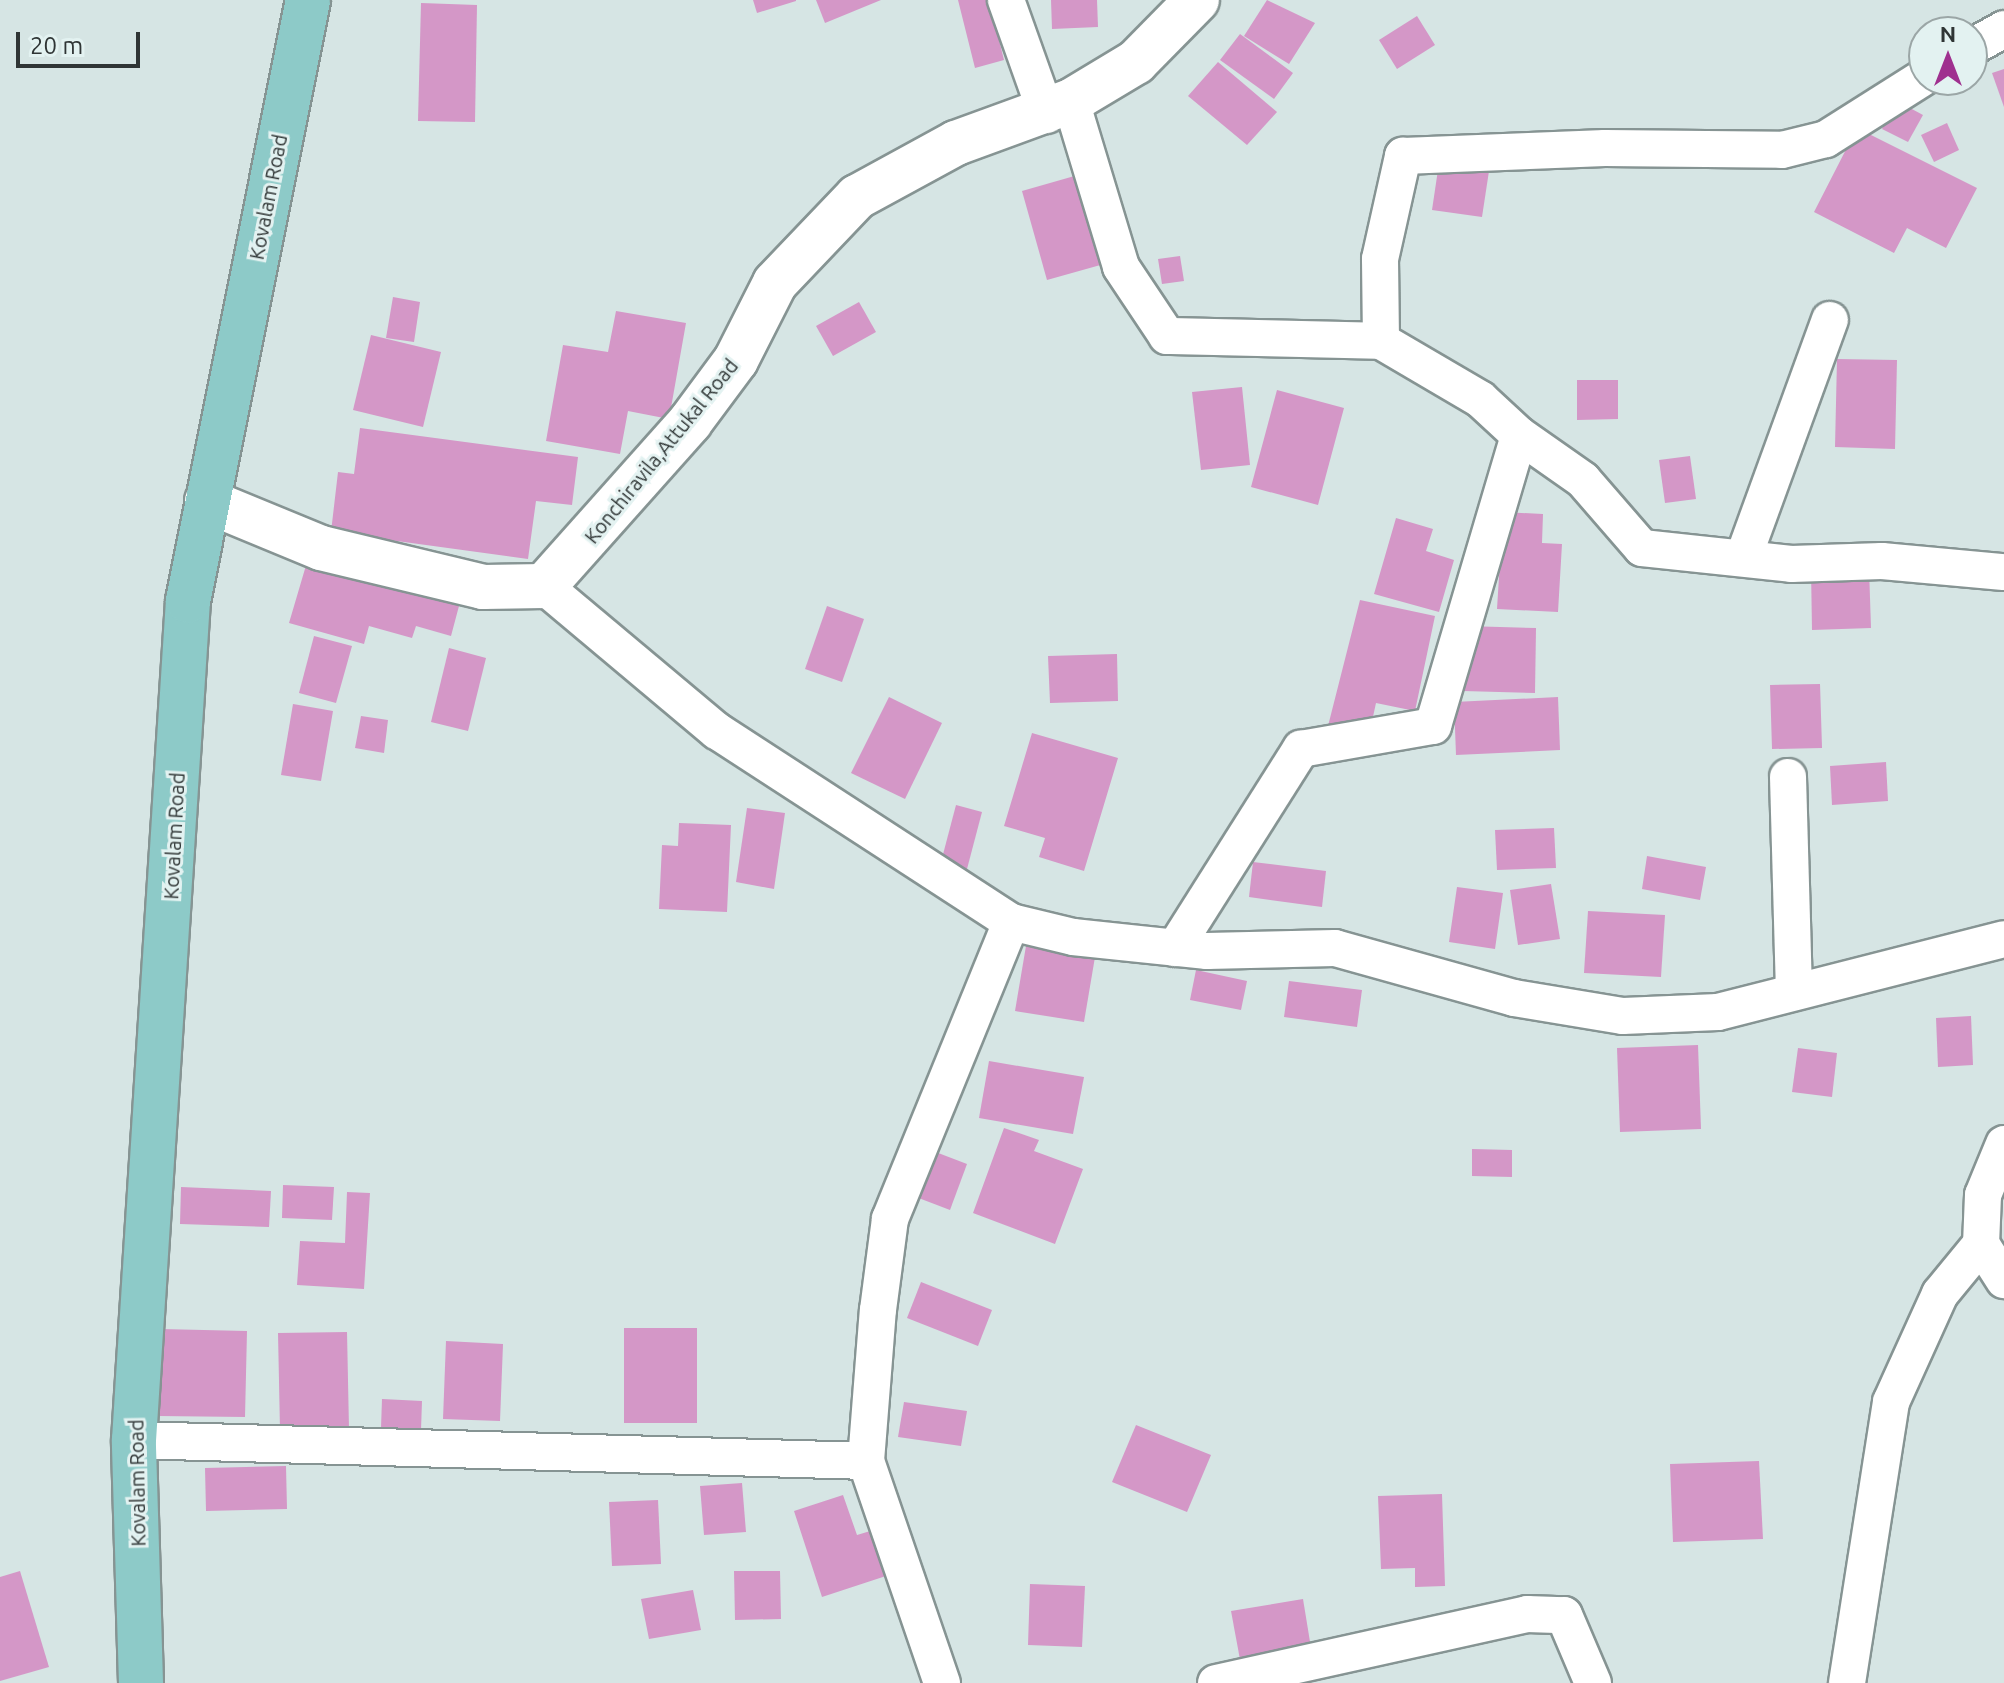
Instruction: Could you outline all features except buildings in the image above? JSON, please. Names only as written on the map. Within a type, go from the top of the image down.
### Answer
[{"type":"main road","name":"Kovalam Road","points":[[141,1683],[134,1440],[188,601],[308,0]]},
{"type":"main road","name":"Konchiravila,Attukal Road","points":[[544,586],[699,409],[736,360],[775,283],[857,197],[956,143],[1059,108],[1136,62],[1197,0]]},
{"type":"main road","points":[[207,501],[321,548],[483,587],[544,586]]},
{"type":"street","points":[[1006,0],[1059,108],[1121,267],[1167,336],[1381,341],[1480,399],[1519,435],[1583,480],[1642,548],[1745,553],[1791,564],[1882,561],[2004,572]]},
{"type":"street","points":[[1381,341],[1380,259],[1403,156],[1782,150],[1826,139],[1908,87]]},
{"type":"street","points":[[1745,553],[1830,320]]},
{"type":"street","points":[[1175,948],[1301,749],[1433,726],[1519,435]]},
{"type":"street","points":[[544,586],[717,731],[1011,922],[1073,937],[1175,948],[1335,948],[1514,998],[1623,1016],[1718,1012],[2004,939]]},
{"type":"street","points":[[1788,777],[1794,991]]},
{"type":"street","points":[[942,1683],[866,1461],[890,1219],[1011,922]]},
{"type":"street","points":[[2004,1144],[1983,1195],[1981,1244],[2004,1280]]},
{"type":"street","points":[[1847,1683],[1891,1402],[1940,1294],[1981,1244]]},
{"type":"street","points":[[134,1440],[866,1461]]},
{"type":"street","points":[[1216,1683],[1364,1668],[1527,1614],[1564,1615],[1593,1683]]}]
